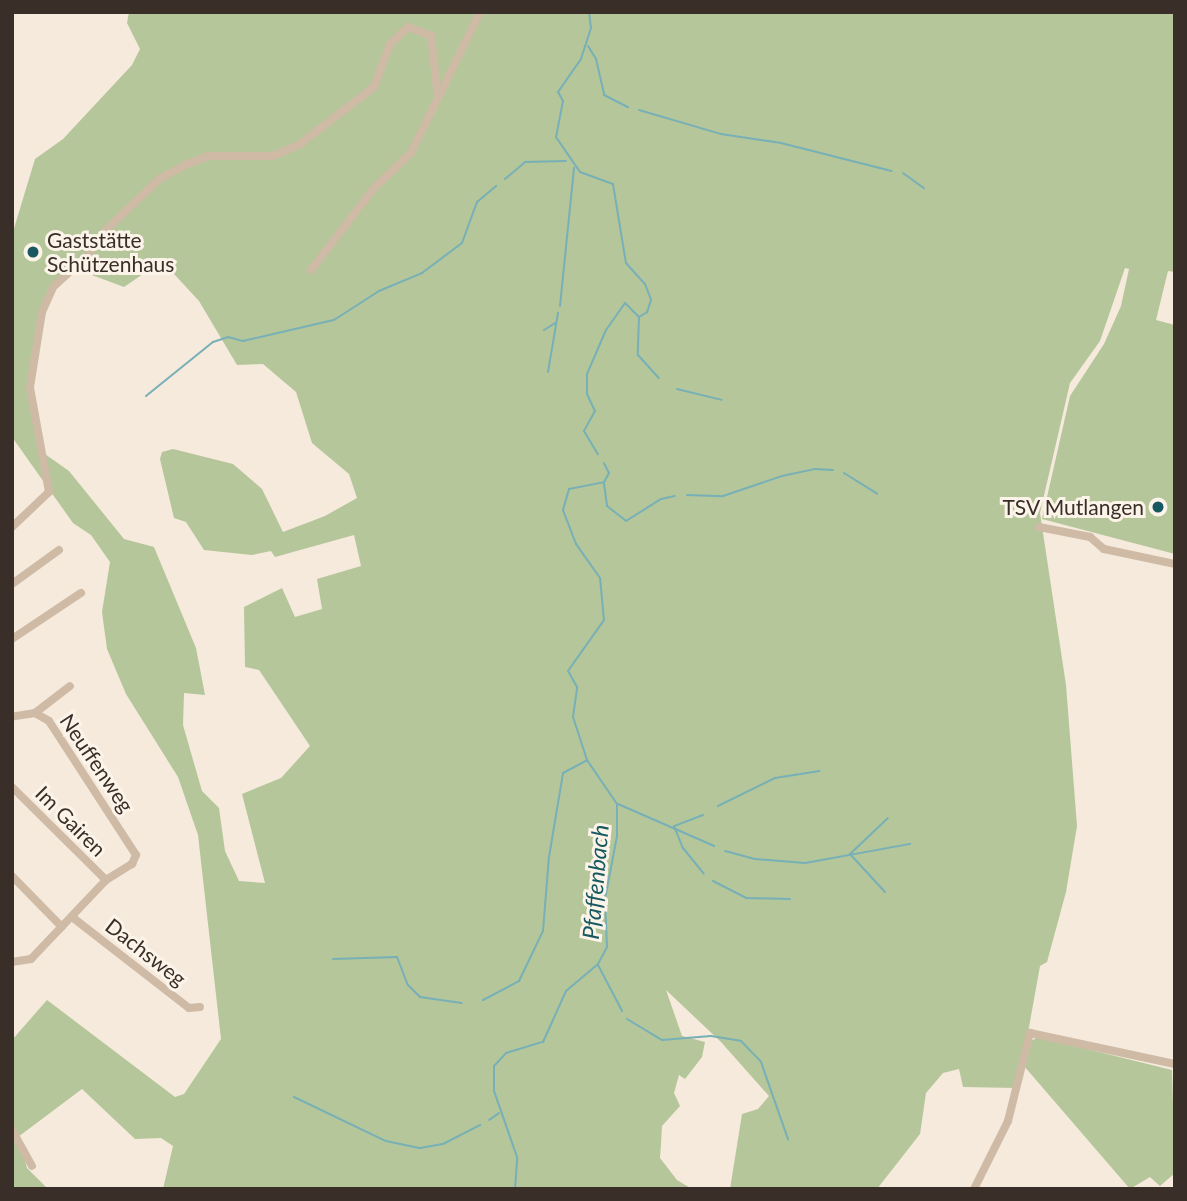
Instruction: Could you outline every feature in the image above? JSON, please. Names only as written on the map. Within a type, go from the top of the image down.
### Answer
[{"type":"street","points":[[311,270],[352,222],[375,187],[411,153],[480,12]]},
{"type":"street","points":[[12,527],[49,492],[30,387],[38,324],[62,276],[73,268],[159,179],[208,156],[265,157],[300,145],[373,87],[390,44],[408,27],[431,36],[438,97]]},
{"type":"street","points":[[1039,527],[1090,537],[1104,549],[1175,564]]},
{"type":"street","points":[[12,584],[59,550]]},
{"type":"street","points":[[12,639],[81,593]]},
{"type":"street","points":[[35,713],[70,686]]},
{"type":"street","name":"Neuffenweg","points":[[13,715],[35,713],[49,721],[136,855],[132,864],[106,880]]},
{"type":"street","name":"Im Gairen","points":[[12,787],[106,880]]},
{"type":"street","points":[[12,876],[62,926]]},
{"type":"street","points":[[12,962],[31,959],[106,880]]},
{"type":"street","name":"Dachsweg","points":[[72,917],[189,1008],[200,1007]]},
{"type":"street","points":[[974,1189],[1008,1121],[1030,1033],[1175,1064]]},
{"type":"street","points":[[12,1130],[32,1166]]},
{"type":"green space","points":[[129,12],[1175,12],[1175,272],[1168,271],[1156,320],[1175,325],[1175,554],[1042,519],[1070,396],[1104,344],[1121,306],[1129,269],[1125,268],[1100,341],[1070,383],[1040,513],[1066,685],[1077,826],[1066,892],[1047,962],[1040,966],[1018,1088],[963,1087],[959,1069],[943,1073],[926,1093],[920,1134],[877,1189],[730,1189],[742,1114],[758,1109],[769,1096],[721,1042],[666,990],[682,1036],[705,1042],[702,1057],[685,1079],[679,1075],[674,1093],[680,1106],[662,1126],[660,1158],[677,1180],[692,1189],[163,1189],[173,1146],[161,1138],[135,1139],[82,1089],[18,1137],[27,1168],[48,1189],[12,1189],[12,1040],[47,1000],[175,1097],[184,1094],[221,1039],[198,835],[178,777],[126,694],[107,649],[102,612],[110,562],[91,535],[73,523],[12,437],[12,235],[35,159],[63,139],[132,65],[140,49],[127,23]],"holes":[[[162,261],[199,301],[237,365],[263,364],[296,392],[312,443],[349,474],[357,498],[325,516],[283,532],[262,489],[233,464],[173,449],[162,452],[160,459],[174,518],[186,522],[204,550],[252,555],[271,551],[275,557],[354,535],[361,566],[317,579],[322,609],[295,617],[282,588],[244,607],[245,667],[259,670],[310,746],[281,778],[242,794],[265,883],[239,881],[225,851],[219,808],[202,791],[183,725],[184,693],[205,695],[196,648],[154,547],[124,539],[69,471],[42,452],[30,387],[42,312],[62,276],[73,268],[124,287]]]},
{"type":"green space","points":[[1038,1037],[1172,1070],[1175,1173],[1160,1186],[1150,1177],[1130,1189],[1024,1066],[1031,1041]]},
{"type":"waterway","name":"Pfaffenbach","points":[[589,12],[591,28],[581,59],[558,92],[563,101],[556,137],[580,172],[613,184],[626,263],[645,284],[651,300],[647,312],[639,317],[625,303],[606,330],[587,374],[587,394],[595,411],[584,431],[598,454]]},
{"type":"waterway","points":[[588,46],[596,59],[604,95],[628,107]]},
{"type":"waterway","points":[[639,110],[721,134],[781,143],[892,171]]},
{"type":"waterway","points":[[505,179],[525,162],[566,161]]},
{"type":"waterway","points":[[560,306],[574,168]]},
{"type":"waterway","points":[[903,173],[924,188]]},
{"type":"waterway","points":[[146,396],[213,342],[228,337],[243,341],[334,320],[379,291],[422,273],[462,243],[477,202],[496,186]]},
{"type":"waterway","points":[[548,372],[558,313]]},
{"type":"waterway","points":[[639,317],[638,355],[659,378]]},
{"type":"waterway","points":[[544,330],[555,323]]},
{"type":"waterway","points":[[677,389],[722,400]]},
{"type":"waterway","name":"Pfaffenbach","points":[[515,1189],[517,1157],[494,1091],[494,1066],[506,1053],[543,1042],[566,991],[598,964],[607,947],[605,899],[617,836],[617,804],[587,760],[573,717],[577,687],[568,671],[604,620],[600,578],[576,544],[563,510],[569,489],[604,482],[609,473],[604,463]]},
{"type":"waterway","points":[[687,495],[723,496],[782,476],[814,469],[833,470]]},
{"type":"waterway","points":[[844,473],[877,494]]},
{"type":"waterway","points":[[604,484],[607,506],[626,521],[661,499],[675,496]]},
{"type":"waterway","points":[[483,1000],[519,981],[543,931],[549,857],[563,773],[587,760]]},
{"type":"waterway","points":[[718,806],[775,778],[819,771]]},
{"type":"waterway","points":[[618,804],[714,846]]},
{"type":"waterway","points":[[703,815],[674,826],[683,848],[704,874]]},
{"type":"waterway","points":[[885,892],[850,854],[888,818]]},
{"type":"waterway","points":[[725,851],[755,859],[805,863],[910,844]]},
{"type":"waterway","points":[[713,881],[747,898],[790,899]]},
{"type":"waterway","points":[[333,959],[397,957],[408,985],[420,997],[462,1003]]},
{"type":"waterway","points":[[598,965],[622,1011]]},
{"type":"waterway","points":[[627,1019],[662,1040],[711,1036],[741,1041],[761,1062],[788,1139]]},
{"type":"waterway","points":[[294,1097],[386,1141],[420,1148],[443,1144],[480,1125]]},
{"type":"waterway","points":[[489,1120],[499,1113]]},
{"type":"place","name":"Gaststätte Schützenhaus","points":[[33,252]]},
{"type":"place","name":"TSV Mutlangen","points":[[1158,507]]}]
